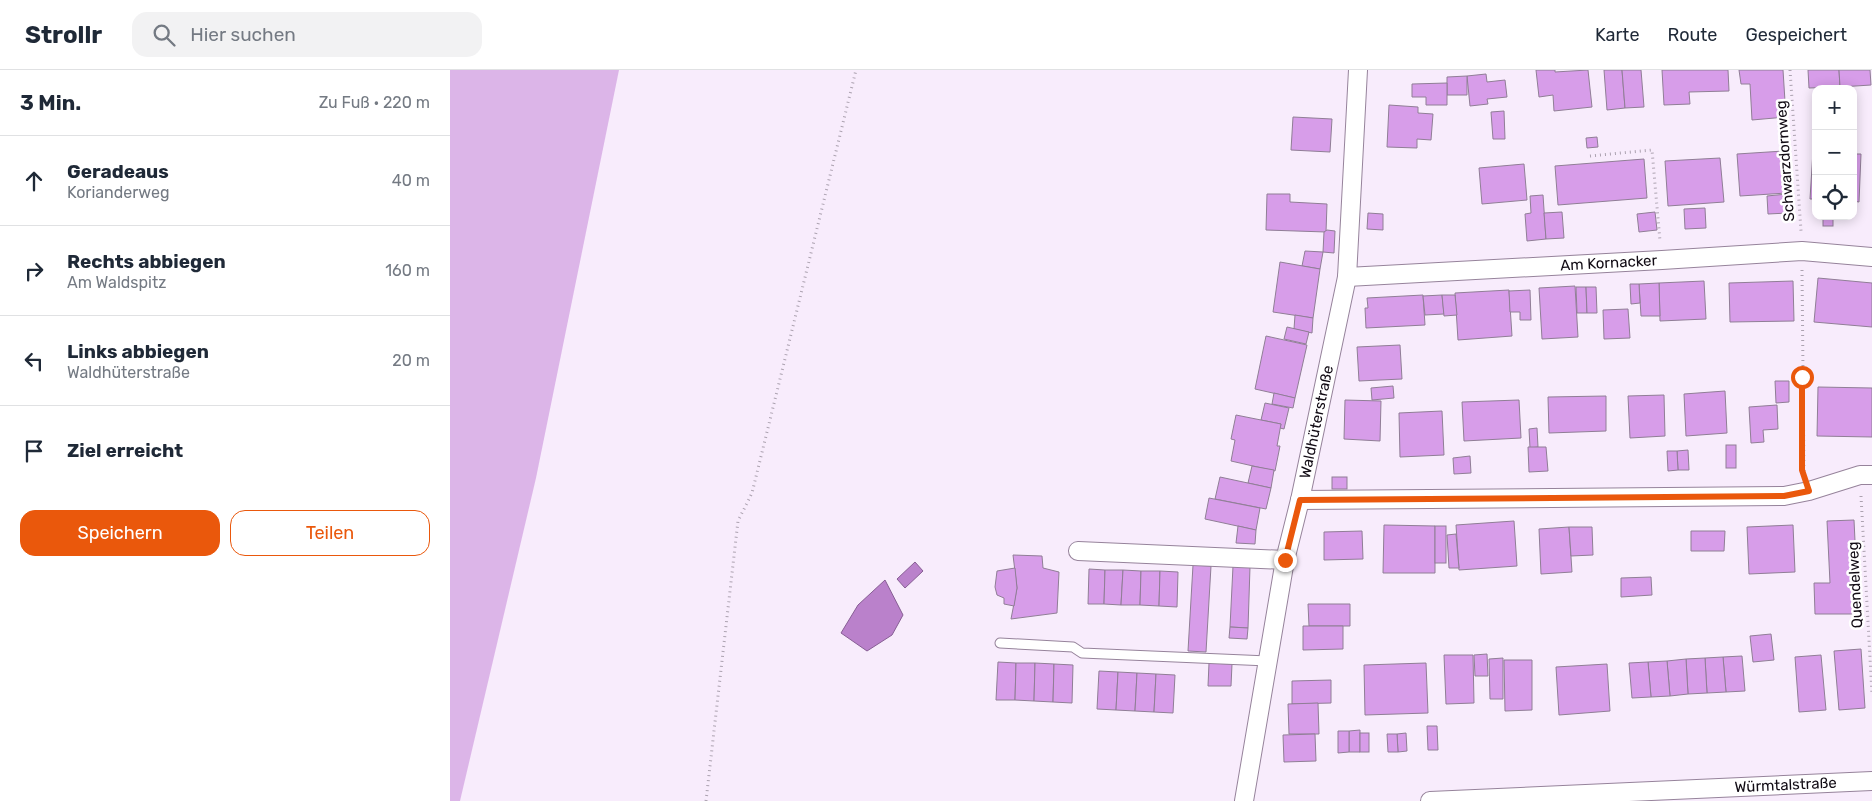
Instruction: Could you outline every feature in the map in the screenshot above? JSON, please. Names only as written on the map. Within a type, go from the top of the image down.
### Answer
[{"type":"street","name":"Waldhüterstraße","points":[[1244,801],[1285,560],[1300,500],[1347,277],[1358,70]]},
{"type":"street","name":"Am Kornacker","points":[[1347,277],[1802,251],[1872,257]]},
{"type":"street","points":[[1300,500],[1784,496],[1866,475]]},
{"type":"street","points":[[1078,551],[1285,560]]},
{"type":"street","name":"Würmtalstraße","points":[[1430,801],[1872,781]]},
{"type":"lane","points":[[1000,643],[1073,647],[1082,653],[1268,661]]},
{"type":"path","points":[[706,801],[738,521],[752,493],[856,70]]},
{"type":"path","name":"Schwarzdornweg","points":[[1790,70],[1802,251],[1802,470],[1809,491]]},
{"type":"path","points":[[1590,156],[1652,150],[1662,260]]},
{"type":"path","name":"Quendelweg","points":[[1866,475],[1872,694]]},
{"type":"shaded area","points":[[450,70],[619,70],[536,478],[460,801],[450,801]]},
{"type":"shaded area","points":[[915,562],[923,571],[905,588],[897,579]]},
{"type":"shaded area","points":[[885,580],[903,615],[892,635],[867,651],[841,633],[858,605]]},
{"type":"building","points":[[1536,70],[1555,70],[1555,72],[1588,70],[1592,107],[1554,111],[1553,95],[1539,97]]},
{"type":"building","points":[[1604,70],[1622,70],[1625,108],[1607,110]]},
{"type":"building","points":[[1622,70],[1641,70],[1644,107],[1625,108]]},
{"type":"building","points":[[1662,70],[1728,70],[1729,91],[1689,92],[1690,104],[1664,105]]},
{"type":"building","points":[[1739,70],[1783,70],[1786,117],[1752,120],[1750,84],[1741,84]]},
{"type":"building","points":[[1808,70],[1839,70],[1840,85],[1812,85],[1812,88],[1809,88]]},
{"type":"building","points":[[1839,70],[1870,70],[1871,85],[1840,85]]},
{"type":"building","points":[[1486,74],[1487,82],[1505,80],[1507,97],[1487,99],[1488,104],[1470,106],[1467,76]]},
{"type":"building","points":[[1467,76],[1467,95],[1447,95],[1447,77]]},
{"type":"building","points":[[1447,83],[1447,105],[1426,105],[1426,97],[1412,97],[1412,84]]},
{"type":"building","points":[[1389,105],[1418,107],[1418,113],[1433,114],[1431,140],[1417,139],[1417,148],[1387,147]]},
{"type":"building","points":[[1504,111],[1505,139],[1493,139],[1491,112]]},
{"type":"building","points":[[1293,117],[1332,119],[1330,152],[1291,150]]},
{"type":"building","points":[[1597,137],[1598,147],[1587,148],[1586,138]]},
{"type":"building","points":[[1784,151],[1787,193],[1740,196],[1737,154]]},
{"type":"building","points":[[1857,154],[1861,154],[1859,202],[1857,202]]},
{"type":"building","points":[[1720,158],[1724,202],[1668,206],[1665,161]]},
{"type":"building","points":[[1644,159],[1647,198],[1558,205],[1555,166]]},
{"type":"building","points":[[1524,164],[1527,200],[1482,204],[1479,168]]},
{"type":"building","points":[[1812,167],[1812,199],[1810,199]]},
{"type":"building","points":[[1267,194],[1290,194],[1290,202],[1327,204],[1326,232],[1266,230]]},
{"type":"building","points":[[1787,194],[1788,213],[1768,214],[1767,196]]},
{"type":"building","points":[[1543,195],[1546,239],[1527,241],[1525,214],[1531,213],[1530,196]]},
{"type":"building","points":[[1705,208],[1706,228],[1685,229],[1684,209]]},
{"type":"building","points":[[1562,212],[1564,238],[1546,239],[1544,213]]},
{"type":"building","points":[[1655,212],[1657,230],[1639,232],[1637,214]]},
{"type":"building","points":[[1368,213],[1383,214],[1383,230],[1367,229]]},
{"type":"building","points":[[1823,220],[1833,220],[1833,226],[1823,226]]},
{"type":"building","points":[[1327,230],[1335,231],[1334,253],[1323,252],[1324,232]]},
{"type":"building","points":[[1305,251],[1323,252],[1320,269],[1302,266]]},
{"type":"building","points":[[1280,262],[1320,269],[1313,318],[1273,312]]},
{"type":"building","points":[[1818,278],[1872,283],[1872,327],[1814,322]]},
{"type":"building","points":[[1704,281],[1706,319],[1660,321],[1659,283]]},
{"type":"building","points":[[1793,281],[1794,321],[1730,322],[1729,283]]},
{"type":"building","points":[[1659,283],[1660,316],[1641,316],[1639,284]]},
{"type":"building","points":[[1630,284],[1639,284],[1640,303],[1631,304]]},
{"type":"building","points":[[1575,286],[1578,337],[1542,339],[1539,288]]},
{"type":"building","points":[[1576,287],[1586,287],[1587,313],[1577,313]]},
{"type":"building","points":[[1586,287],[1596,287],[1597,313],[1587,313]]},
{"type":"building","points":[[1509,290],[1512,336],[1458,340],[1455,293]]},
{"type":"building","points":[[1530,290],[1531,320],[1520,320],[1520,312],[1510,312],[1509,291]]},
{"type":"building","points":[[1423,295],[1425,325],[1366,328],[1365,308],[1368,308],[1367,298]]},
{"type":"building","points":[[1442,295],[1444,314],[1425,315],[1423,296]]},
{"type":"building","points":[[1442,295],[1455,295],[1457,315],[1444,316]]},
{"type":"building","points":[[1628,309],[1630,338],[1604,339],[1603,310]]},
{"type":"building","points":[[1295,315],[1313,318],[1312,333],[1294,329]]},
{"type":"building","points":[[1287,327],[1309,332],[1306,344],[1284,339]]},
{"type":"building","points":[[1266,336],[1307,345],[1295,398],[1255,389]]},
{"type":"building","points":[[1400,345],[1402,379],[1359,381],[1357,347]]},
{"type":"building","points":[[1775,381],[1789,381],[1789,402],[1776,403]]},
{"type":"building","points":[[1393,386],[1394,398],[1372,400],[1371,388]]},
{"type":"building","points":[[1818,387],[1872,388],[1872,437],[1817,436]]},
{"type":"building","points":[[1725,391],[1727,433],[1686,436],[1684,394]]},
{"type":"building","points":[[1274,393],[1295,398],[1293,408],[1272,404]]},
{"type":"building","points":[[1664,395],[1665,436],[1630,438],[1628,396]]},
{"type":"building","points":[[1606,396],[1606,431],[1549,433],[1548,397]]},
{"type":"building","points":[[1345,400],[1381,401],[1380,441],[1344,439]]},
{"type":"building","points":[[1519,400],[1521,438],[1464,441],[1462,402]]},
{"type":"building","points":[[1265,403],[1289,408],[1284,429],[1280,428],[1281,424],[1261,420]]},
{"type":"building","points":[[1777,405],[1778,429],[1763,430],[1764,442],[1751,443],[1749,407]]},
{"type":"building","points":[[1442,411],[1444,455],[1400,457],[1399,413]]},
{"type":"building","points":[[1236,415],[1281,424],[1277,446],[1280,446],[1275,471],[1231,461],[1235,440],[1231,439]]},
{"type":"building","points":[[1537,428],[1538,447],[1530,448],[1529,429]]},
{"type":"building","points":[[1726,445],[1736,445],[1736,468],[1726,468]]},
{"type":"building","points":[[1528,447],[1546,447],[1548,471],[1529,472]]},
{"type":"building","points":[[1688,450],[1689,470],[1678,470],[1677,451]]},
{"type":"building","points":[[1667,451],[1677,451],[1678,470],[1668,471]]},
{"type":"building","points":[[1470,456],[1471,473],[1454,474],[1453,458]]},
{"type":"building","points":[[1252,466],[1274,470],[1271,488],[1248,483]]},
{"type":"building","points":[[1220,477],[1271,488],[1266,509],[1215,499]]},
{"type":"building","points":[[1332,477],[1347,477],[1347,489],[1332,489]]},
{"type":"building","points":[[1209,498],[1260,508],[1256,530],[1205,519]]},
{"type":"building","points":[[1854,520],[1857,583],[1860,583],[1860,614],[1815,614],[1814,583],[1830,583],[1827,521]]},
{"type":"building","points":[[1514,521],[1517,566],[1459,570],[1456,525]]},
{"type":"building","points":[[1384,525],[1435,526],[1435,573],[1383,573]]},
{"type":"building","points":[[1793,525],[1795,572],[1749,574],[1747,527]]},
{"type":"building","points":[[1238,526],[1256,530],[1255,544],[1236,543]]},
{"type":"building","points":[[1435,526],[1446,526],[1446,563],[1435,563]]},
{"type":"building","points":[[1569,527],[1572,572],[1541,574],[1539,529]]},
{"type":"building","points":[[1569,527],[1592,527],[1593,555],[1571,556]]},
{"type":"building","points":[[1362,531],[1363,559],[1324,560],[1324,532]]},
{"type":"building","points":[[1691,531],[1725,531],[1724,551],[1691,551]]},
{"type":"building","points":[[1456,534],[1459,568],[1449,568],[1447,535]]},
{"type":"building","points":[[1013,555],[1042,556],[1043,568],[1059,572],[1057,613],[1011,619],[1017,588]]},
{"type":"building","points":[[1193,565],[1211,566],[1206,652],[1188,651]]},
{"type":"building","points":[[1233,566],[1250,567],[1248,628],[1230,627]]},
{"type":"building","points":[[1015,568],[1017,588],[1014,606],[1004,604],[1004,598],[997,595],[995,587],[997,571]]},
{"type":"building","points":[[1089,569],[1105,570],[1104,604],[1088,604]]},
{"type":"building","points":[[1105,570],[1123,570],[1121,605],[1104,604]]},
{"type":"building","points":[[1123,570],[1141,571],[1140,605],[1121,605]]},
{"type":"building","points":[[1141,571],[1160,571],[1159,606],[1140,605]]},
{"type":"building","points":[[1160,571],[1178,572],[1177,607],[1159,606]]},
{"type":"building","points":[[1651,577],[1652,595],[1621,597],[1621,578]]},
{"type":"building","points":[[1308,604],[1350,604],[1350,626],[1309,626]]},
{"type":"building","points":[[1303,626],[1343,626],[1343,649],[1303,650]]},
{"type":"building","points":[[1230,627],[1248,628],[1247,639],[1229,638]]},
{"type":"building","points":[[1771,634],[1774,660],[1753,662],[1750,636]]},
{"type":"building","points":[[1861,649],[1865,708],[1839,710],[1834,651]]},
{"type":"building","points":[[1487,654],[1488,676],[1475,676],[1474,655]]},
{"type":"building","points":[[1444,655],[1473,655],[1474,703],[1446,704]]},
{"type":"building","points":[[1821,655],[1826,710],[1799,712],[1795,657]]},
{"type":"building","points":[[1742,656],[1745,691],[1726,692],[1723,657]]},
{"type":"building","points":[[1723,657],[1726,692],[1707,693],[1705,658]]},
{"type":"building","points":[[1503,658],[1503,699],[1490,699],[1489,659]]},
{"type":"building","points":[[1705,658],[1707,693],[1688,694],[1686,659]]},
{"type":"building","points":[[1686,659],[1688,694],[1670,696],[1667,661]]},
{"type":"building","points":[[1504,660],[1532,660],[1532,710],[1505,711]]},
{"type":"building","points":[[1667,661],[1670,696],[1651,697],[1648,662]]},
{"type":"building","points":[[998,662],[1016,663],[1015,700],[996,700]]},
{"type":"building","points":[[1648,662],[1651,697],[1632,698],[1629,663]]},
{"type":"building","points":[[1016,663],[1035,663],[1034,701],[1015,700]]},
{"type":"building","points":[[1035,663],[1054,664],[1053,702],[1034,701]]},
{"type":"building","points":[[1209,663],[1232,664],[1231,686],[1208,686]]},
{"type":"building","points":[[1426,663],[1428,713],[1365,715],[1364,665]]},
{"type":"building","points":[[1054,664],[1073,665],[1072,703],[1053,702]]},
{"type":"building","points":[[1607,664],[1610,711],[1559,715],[1556,667]]},
{"type":"building","points":[[1099,671],[1118,672],[1116,710],[1097,709]]},
{"type":"building","points":[[1118,672],[1137,673],[1135,711],[1116,710]]},
{"type":"building","points":[[1137,673],[1156,674],[1154,712],[1135,711]]},
{"type":"building","points":[[1156,674],[1175,675],[1173,713],[1154,712]]},
{"type":"building","points":[[1331,680],[1331,703],[1292,704],[1292,681]]},
{"type":"building","points":[[1318,703],[1319,734],[1289,734],[1288,704]]},
{"type":"building","points":[[1427,726],[1437,726],[1438,750],[1428,750]]},
{"type":"building","points":[[1360,730],[1360,752],[1349,752],[1349,731]]},
{"type":"building","points":[[1338,731],[1349,731],[1349,752],[1338,753]]},
{"type":"building","points":[[1360,733],[1369,733],[1369,752],[1360,752]]},
{"type":"building","points":[[1406,733],[1407,751],[1398,752],[1397,734]]},
{"type":"building","points":[[1315,734],[1316,761],[1284,762],[1283,735]]},
{"type":"building","points":[[1387,734],[1397,734],[1398,752],[1388,752]]},
{"type":"route","points":[[1285,560],[1300,500],[1784,496],[1809,491],[1802,470],[1802,377]]}]
